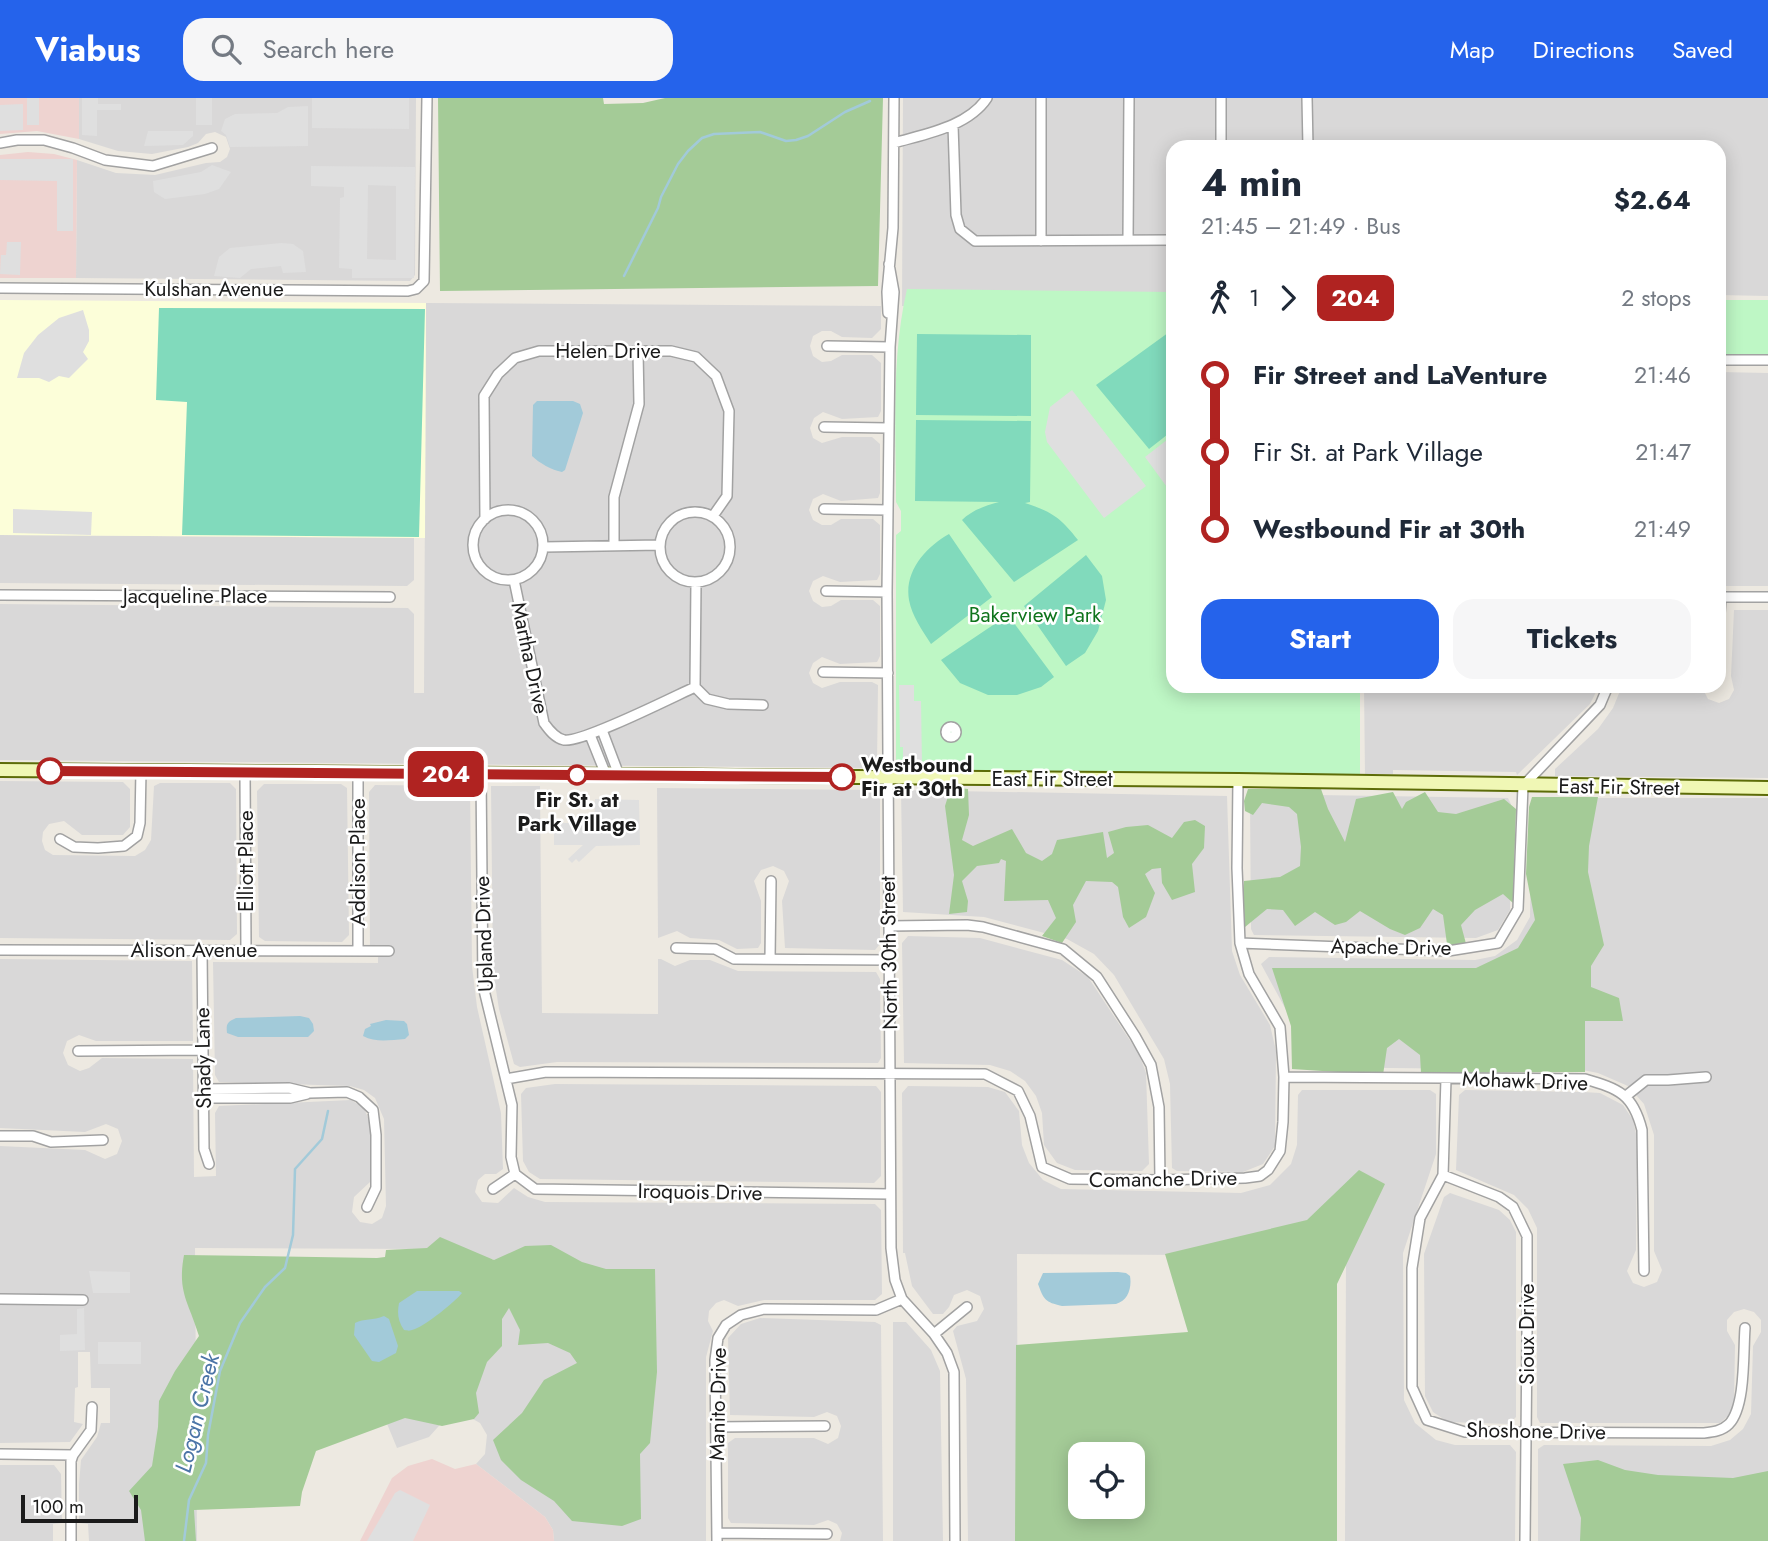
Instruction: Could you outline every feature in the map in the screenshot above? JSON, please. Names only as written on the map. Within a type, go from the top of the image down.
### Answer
[{"type":"street","name":"Kulshan Avenue","points":[[0,288],[416,289],[424,281],[427,98]]},
{"type":"street","name":"North 30th Street","points":[[894,98],[893,228],[887,292],[890,347],[887,592],[892,1265],[902,1299],[934,1334],[947,1353],[954,1372],[956,1541]]},
{"type":"street","points":[[894,143],[953,125],[982,105],[987,98]]},
{"type":"street","points":[[1041,98],[1041,241]]},
{"type":"street","points":[[1128,240],[1129,98]]},
{"type":"street","points":[[1221,98],[1221,140]]},
{"type":"street","points":[[1307,98],[1308,140]]},
{"type":"street","points":[[953,125],[956,215],[960,229],[975,241],[1166,240]]},
{"type":"street","points":[[0,144],[44,141],[105,160],[153,166],[212,148]]},
{"type":"street","points":[[827,346],[890,347]]},
{"type":"street","name":"Helen Drive","points":[[485,519],[484,396],[498,374],[515,358],[539,351],[671,351],[696,356],[716,376],[729,411],[727,496],[713,516]]},
{"type":"street","points":[[614,546],[614,497],[639,404],[638,351]]},
{"type":"street","points":[[1726,360],[1768,360]]},
{"type":"street","points":[[824,427],[888,428]]},
{"type":"street","points":[[824,509],[888,510]]},
{"type":"street","points":[[510,510],[523,513],[534,522],[541,533],[544,547],[539,562],[528,574],[514,580],[499,579],[485,572],[476,560],[473,545],[476,531],[485,519],[497,512],[510,510]]},
{"type":"street","points":[[690,512],[713,516],[722,523],[728,533],[729,555],[725,566],[707,580],[686,581],[677,577],[664,564],[660,545],[662,533],[678,516],[690,512]]},
{"type":"street","points":[[544,547],[660,545]]},
{"type":"street","name":"Martha Drive","points":[[514,580],[544,723],[553,734],[565,741],[590,735]]},
{"type":"street","points":[[696,582],[695,687],[707,699],[728,704],[763,705]]},
{"type":"street","points":[[826,591],[887,592]]},
{"type":"street","name":"Jacqueline Place","points":[[0,595],[390,597]]},
{"type":"street","points":[[1726,597],[1768,597]]},
{"type":"street","points":[[823,672],[888,673]]},
{"type":"street","points":[[606,775],[590,735],[695,687]]},
{"type":"street","points":[[1523,786],[1600,705],[1605,693]]},
{"type":"street","points":[[602,730],[619,775]]},
{"type":"street","name":"East Fir Street","points":[[0,770],[1238,780],[1768,788]]},
{"type":"street","points":[[60,839],[74,847],[97,848],[124,846],[137,836],[140,823],[141,770]]},
{"type":"street","name":"Elliott Place","points":[[245,772],[246,951]]},
{"type":"street","name":"Addison Place","points":[[358,773],[358,951]]},
{"type":"street","name":"Upland Drive","points":[[481,774],[483,986],[512,1105],[511,1157],[515,1174]]},
{"type":"street","name":"Comanche Drive","points":[[506,1079],[546,1072],[985,1074],[1018,1091],[1030,1116],[1042,1167],[1070,1180],[1260,1176],[1268,1170],[1280,1151],[1284,1077],[1280,1027],[1249,974],[1240,943],[1238,780]]},
{"type":"street","name":"Apache Drive","points":[[1240,943],[1448,951],[1499,943],[1518,909],[1523,786]]},
{"type":"street","points":[[770,959],[771,881]]},
{"type":"street","points":[[889,926],[983,927],[1063,949],[1097,977],[1152,1065],[1159,1107],[1160,1180]]},
{"type":"street","points":[[676,948],[715,949],[734,959],[889,960]]},
{"type":"street","name":"Alison Avenue","points":[[0,950],[389,951]]},
{"type":"street","name":"Shady Lane","points":[[202,950],[204,1149],[209,1164]]},
{"type":"street","points":[[78,1051],[203,1050]]},
{"type":"street","name":"Mohawk Drive","points":[[1284,1077],[1585,1079],[1604,1084],[1626,1096]]},
{"type":"street","points":[[1644,1270],[1642,1130],[1637,1112],[1626,1096],[1646,1080],[1706,1077]]},
{"type":"street","name":"Shoshone Drive","points":[[1446,1079],[1443,1175],[1420,1218],[1412,1268],[1412,1387],[1427,1420],[1465,1432],[1704,1433],[1719,1430],[1728,1425],[1739,1405],[1745,1328]]},
{"type":"street","points":[[204,1094],[290,1098],[310,1093],[347,1092],[359,1097],[373,1110],[376,1135],[376,1188],[367,1207]]},
{"type":"street","points":[[0,1136],[33,1136],[51,1142],[103,1140]]},
{"type":"street","points":[[492,1189],[515,1174]]},
{"type":"street","name":"Iroquois Drive","points":[[515,1174],[535,1189],[890,1194]]},
{"type":"street","name":"Sioux Drive","points":[[1443,1175],[1499,1198],[1513,1207],[1527,1236],[1525,1541]]},
{"type":"street","points":[[0,1299],[83,1300]]},
{"type":"street","name":"Manito Drive","points":[[717,1537],[715,1360],[718,1338],[726,1325],[741,1315],[764,1309],[876,1310],[902,1299]]},
{"type":"street","points":[[934,1334],[967,1307]]},
{"type":"street","points":[[71,1541],[70,1471],[73,1455],[91,1430],[92,1407]]},
{"type":"street","points":[[716,1427],[825,1426]]},
{"type":"street","points":[[0,1454],[73,1455]]},
{"type":"street","points":[[717,1537],[827,1534]]},
{"type":"shaded area","points":[[0,98],[79,98],[79,139],[37,131],[0,134]]},
{"type":"shaded area","points":[[27,98],[39,98],[39,125],[27,125]]},
{"type":"shaded area","points":[[79,98],[416,98],[415,275],[410,281],[76,278],[77,160],[116,173],[155,175],[220,162],[227,157],[230,149],[226,137],[215,132],[206,134],[198,143],[188,147],[152,154],[118,151],[79,139]]},
{"type":"shaded area","points":[[82,98],[98,98],[98,104],[121,104],[121,110],[97,110],[97,136],[82,135]]},
{"type":"shaded area","points":[[196,98],[212,98],[212,125],[196,125]]},
{"type":"shaded area","points":[[312,98],[409,98],[409,129],[312,128]]},
{"type":"shaded area","points":[[903,98],[1768,98],[1768,296],[1726,295],[1726,140],[1166,140],[1166,308],[902,306]]},
{"type":"shaded area","points":[[23,104],[23,130],[0,131],[0,105]]},
{"type":"shaded area","points":[[308,106],[308,146],[230,147],[226,135],[221,131],[225,119],[235,114],[277,113],[288,107]]},
{"type":"shaded area","points":[[148,131],[193,131],[193,136],[183,145],[144,146]]},
{"type":"shaded area","points":[[28,152],[54,154],[77,160],[76,278],[0,278],[0,155]]},
{"type":"shaded area","points":[[0,159],[73,159],[73,231],[57,231],[57,181],[0,180]]},
{"type":"shaded area","points":[[212,165],[231,172],[219,189],[205,194],[165,199],[154,192],[153,181],[201,172]]},
{"type":"shaded area","points":[[311,166],[415,167],[414,278],[352,278],[352,269],[339,268],[340,198],[344,197],[344,187],[311,186]],"holes":[[[368,185],[396,186],[396,260],[367,259]]]},
{"type":"shaded area","points":[[7,242],[21,242],[20,275],[0,274],[1,255],[6,255]]},
{"type":"shaded area","points":[[293,244],[303,251],[306,272],[283,273],[281,266],[251,269],[240,278],[214,276],[219,257],[230,248]]},
{"type":"shaded area","points":[[0,300],[426,303],[425,538],[0,535]]},
{"type":"shaded area","points":[[426,303],[881,306],[881,329],[872,338],[842,337],[831,331],[822,331],[813,336],[810,346],[813,356],[822,362],[842,355],[872,355],[881,363],[881,411],[878,417],[842,419],[823,412],[814,418],[810,428],[813,438],[822,443],[842,437],[872,437],[880,444],[878,498],[841,501],[823,494],[813,499],[809,510],[813,520],[822,525],[831,525],[841,519],[873,519],[880,525],[880,574],[877,580],[840,582],[823,576],[813,581],[809,591],[813,601],[822,607],[831,606],[841,600],[873,600],[880,606],[880,656],[877,662],[840,664],[822,657],[813,663],[809,673],[813,683],[822,688],[840,682],[872,682],[878,685],[877,765],[871,768],[0,760],[0,604],[408,608],[414,614],[414,693],[424,693]]},
{"type":"shaded area","points":[[83,310],[89,341],[83,352],[88,359],[69,378],[59,376],[49,382],[39,378],[17,378],[24,353],[38,335],[59,318]]},
{"type":"shaded area","points":[[1726,372],[1768,373],[1768,586],[1726,586]]},
{"type":"shaded area","points":[[1072,390],[1146,486],[1104,518],[1047,442],[1045,432],[1050,407]]},
{"type":"shaded area","points":[[1166,441],[1166,486],[1145,457]]},
{"type":"shaded area","points":[[13,509],[92,512],[91,535],[13,533]]},
{"type":"shaded area","points":[[0,535],[414,538],[414,580],[407,586],[0,583]]},
{"type":"shaded area","points":[[1734,610],[1768,610],[1768,778],[1555,776],[1555,769],[1598,729],[1613,708],[1619,693],[1705,693],[1708,699],[1719,703],[1729,699],[1734,690],[1731,676]]},
{"type":"shaded area","points":[[899,685],[914,685],[914,701],[921,701],[922,766],[903,766]]},
{"type":"shaded area","points":[[1364,693],[1596,693],[1590,704],[1517,775],[1516,772],[1393,770],[1393,774],[1365,775]]},
{"type":"shaded area","points":[[0,781],[123,782],[130,789],[130,827],[123,835],[82,835],[64,821],[49,824],[43,832],[42,841],[45,850],[53,855],[135,856],[145,850],[151,840],[154,786],[160,783],[230,783],[236,789],[237,934],[230,940],[0,938]]},
{"type":"shaded area","points":[[264,784],[341,784],[347,788],[349,935],[342,942],[265,941],[259,937],[257,791]]},
{"type":"shaded area","points":[[375,785],[470,786],[472,966],[477,1007],[501,1113],[503,1169],[496,1174],[485,1174],[478,1180],[475,1192],[482,1202],[498,1203],[514,1188],[528,1197],[545,1202],[875,1204],[881,1210],[882,1294],[875,1300],[764,1300],[738,1306],[724,1300],[716,1303],[709,1311],[708,1321],[713,1331],[706,1357],[706,1541],[554,1541],[553,1530],[545,1517],[476,1464],[485,1454],[487,1435],[480,1423],[464,1414],[446,1418],[429,1437],[397,1448],[369,1380],[493,1267],[493,1259],[427,1258],[426,1249],[195,1248],[197,1541],[89,1541],[88,1524],[79,1523],[81,1460],[97,1437],[101,1423],[110,1423],[110,1388],[91,1388],[90,1352],[78,1352],[74,1422],[83,1424],[70,1442],[0,1443],[0,1146],[85,1150],[105,1159],[117,1154],[122,1141],[118,1129],[106,1124],[85,1132],[0,1128],[0,959],[192,961],[193,1041],[96,1041],[79,1035],[67,1041],[63,1053],[68,1065],[80,1071],[102,1058],[193,1059],[194,1177],[216,1176],[215,1113],[219,1106],[351,1100],[364,1108],[370,1123],[370,1182],[354,1197],[352,1212],[360,1222],[372,1224],[382,1218],[386,1206],[384,1119],[375,1098],[364,1090],[350,1086],[219,1082],[215,1075],[213,962],[378,963],[378,953],[370,953],[369,792]]},
{"type":"shaded area","points":[[491,786],[540,786],[542,1013],[658,1014],[658,959],[675,966],[690,960],[710,960],[738,971],[876,972],[880,979],[881,1058],[878,1063],[557,1062],[520,1067],[514,1064],[499,1009],[493,971]]},
{"type":"shaded area","points":[[657,788],[875,790],[880,796],[880,944],[875,950],[785,948],[782,901],[789,881],[784,871],[773,866],[761,870],[754,881],[761,901],[761,943],[758,948],[737,949],[719,940],[690,938],[677,931],[658,938]]},
{"type":"shaded area","points":[[901,790],[1227,796],[1232,951],[1240,975],[1270,1025],[1276,1051],[1275,1146],[1263,1164],[1243,1172],[1177,1171],[1172,1168],[1170,1084],[1164,1059],[1114,975],[1094,954],[1067,939],[984,917],[903,912]]},
{"type":"shaded area","points":[[1257,794],[1508,798],[1511,804],[1510,910],[1498,930],[1476,938],[1254,935],[1251,929],[1250,801]]},
{"type":"shaded area","points":[[1535,798],[1768,798],[1768,1541],[1538,1541],[1538,1449],[1544,1445],[1711,1446],[1730,1440],[1743,1429],[1751,1414],[1753,1346],[1761,1332],[1761,1320],[1754,1312],[1744,1309],[1734,1312],[1727,1320],[1727,1331],[1735,1345],[1734,1402],[1730,1414],[1720,1423],[1540,1423],[1537,1417],[1537,1228],[1528,1209],[1514,1195],[1456,1170],[1459,1095],[1465,1090],[1600,1093],[1623,1105],[1633,1120],[1637,1138],[1636,1250],[1627,1271],[1633,1283],[1644,1287],[1657,1282],[1662,1270],[1654,1251],[1654,1135],[1644,1104],[1628,1086],[1598,1073],[1583,1070],[1302,1067],[1291,1019],[1261,964],[1269,957],[1475,960],[1495,956],[1517,940],[1530,917],[1532,804]]},
{"type":"shaded area","points":[[595,799],[639,800],[640,845],[596,846],[579,862],[576,859],[572,863],[568,859],[583,845],[554,845],[554,823],[594,823]]},
{"type":"shaded area","points":[[908,936],[980,938],[1062,960],[1088,977],[1139,1054],[1146,1073],[1149,1164],[1142,1171],[1075,1170],[1057,1163],[1044,1145],[1042,1113],[1036,1096],[1025,1081],[1010,1071],[990,1065],[904,1063],[902,943]]},
{"type":"shaded area","points":[[555,1084],[876,1086],[881,1092],[881,1176],[874,1183],[540,1179],[529,1172],[523,1161],[521,1094],[526,1088]]},
{"type":"shaded area","points":[[908,1086],[988,1087],[1005,1092],[1019,1111],[1022,1145],[1029,1163],[1043,1180],[1061,1189],[1241,1193],[1270,1185],[1291,1164],[1297,1145],[1298,1095],[1302,1090],[1430,1090],[1436,1094],[1436,1154],[1403,1253],[1404,1400],[1415,1423],[1436,1440],[1455,1445],[1510,1445],[1516,1452],[1515,1541],[1345,1541],[1346,1256],[1017,1254],[1018,1541],[968,1541],[966,1379],[953,1331],[957,1326],[977,1321],[984,1309],[980,1296],[967,1290],[954,1295],[943,1314],[933,1314],[912,1286],[903,1253],[902,1093]]},
{"type":"shaded area","points":[[1450,1193],[1499,1210],[1510,1220],[1516,1232],[1516,1417],[1509,1424],[1448,1422],[1433,1412],[1425,1396],[1424,1254],[1444,1197]]},
{"type":"shaded area","points":[[89,1271],[130,1272],[130,1293],[93,1293]]},
{"type":"shaded area","points":[[84,1308],[85,1350],[60,1351],[60,1335],[77,1334],[77,1309]]},
{"type":"shaded area","points":[[760,1318],[875,1322],[881,1325],[883,1541],[840,1541],[842,1533],[837,1524],[828,1520],[814,1525],[731,1523],[728,1518],[728,1443],[735,1438],[814,1438],[828,1444],[838,1438],[841,1426],[837,1416],[827,1412],[814,1417],[730,1415],[728,1338],[741,1324]]},
{"type":"shaded area","points":[[893,1322],[906,1322],[931,1350],[940,1371],[943,1541],[893,1541]]},
{"type":"shaded area","points":[[98,1342],[141,1342],[141,1364],[98,1364]]},
{"type":"shaded area","points":[[432,1459],[455,1469],[476,1464],[545,1517],[553,1530],[554,1541],[360,1541],[392,1478],[408,1466]]},
{"type":"shaded area","points":[[0,1465],[54,1465],[61,1474],[62,1523],[53,1524],[53,1541],[0,1541]]},
{"type":"shaded area","points":[[400,1490],[430,1505],[413,1541],[367,1541],[395,1493]]},
{"type":"green space","points":[[438,98],[603,98],[604,104],[643,103],[665,98],[883,98],[878,286],[440,291]]},
{"type":"green space","name":"Bakerview Park","points":[[907,289],[1166,292],[1166,693],[1360,693],[1360,778],[902,770],[896,765],[896,535],[901,531],[901,511],[896,502],[896,368]]},
{"type":"green space","points":[[1726,300],[1768,300],[1768,354],[1726,354]]},
{"type":"green space","points":[[159,308],[425,309],[419,537],[182,535],[187,402],[156,400]]},
{"type":"green space","points":[[917,334],[1031,335],[1031,416],[916,415]]},
{"type":"green space","points":[[1166,334],[1166,436],[1149,449],[1096,385]]},
{"type":"green space","points":[[916,420],[1031,421],[1030,502],[1025,503],[1055,516],[1078,540],[1014,582],[962,520],[985,506],[999,502],[915,501]]},
{"type":"green space","points":[[949,534],[992,597],[931,644],[910,606],[908,589],[918,561],[932,546]]},
{"type":"green space","points":[[1086,555],[1102,576],[1106,600],[1098,631],[1085,653],[1066,666],[1024,606]]},
{"type":"green space","points":[[1008,615],[1054,677],[1041,687],[1017,695],[988,695],[960,683],[941,660]]},
{"type":"green space","points":[[951,787],[968,789],[969,815],[962,840],[973,846],[1012,829],[1026,853],[1042,861],[1052,854],[1057,840],[1103,832],[1107,858],[1114,853],[1108,832],[1148,825],[1172,838],[1184,822],[1195,820],[1205,826],[1204,848],[1192,864],[1195,892],[1172,900],[1162,883],[1161,868],[1152,869],[1145,874],[1155,893],[1146,917],[1129,928],[1123,917],[1118,887],[1112,882],[1086,881],[1073,905],[1076,922],[1062,943],[1042,936],[1056,918],[1048,900],[1004,901],[1006,861],[1001,859],[999,863],[977,866],[962,881],[968,901],[967,912],[949,914],[954,875],[945,806]]},
{"type":"green space","points":[[1248,789],[1321,789],[1345,842],[1356,799],[1393,792],[1402,809],[1406,802],[1425,792],[1438,812],[1456,814],[1504,799],[1516,809],[1513,903],[1503,894],[1475,910],[1461,925],[1468,951],[1454,953],[1447,944],[1443,915],[1433,909],[1420,928],[1405,935],[1360,911],[1346,922],[1335,925],[1315,912],[1295,926],[1283,910],[1267,909],[1245,927],[1242,899],[1244,881],[1280,877],[1300,866],[1301,847],[1297,814],[1289,807],[1262,803],[1253,815],[1245,811],[1244,801]]},
{"type":"green space","points":[[1532,797],[1598,797],[1589,846],[1588,872],[1604,945],[1591,966],[1591,987],[1619,998],[1623,1021],[1585,1021],[1585,1072],[1421,1073],[1420,1055],[1399,1039],[1387,1048],[1383,1075],[1292,1069],[1291,1026],[1272,968],[1476,968],[1518,948],[1535,920],[1526,874],[1529,807]]},
{"type":"green space","points":[[1359,1170],[1385,1184],[1337,1284],[1337,1541],[1015,1541],[1016,1345],[1188,1332],[1165,1254],[1307,1220]]},
{"type":"green space","points":[[440,1237],[494,1260],[525,1246],[551,1245],[582,1262],[606,1269],[655,1269],[657,1372],[650,1443],[640,1454],[641,1519],[622,1526],[572,1521],[554,1501],[521,1480],[501,1460],[493,1440],[522,1413],[544,1380],[577,1363],[570,1353],[548,1343],[518,1345],[520,1330],[509,1308],[502,1319],[502,1346],[487,1362],[476,1393],[479,1413],[474,1419],[442,1426],[405,1418],[316,1451],[300,1506],[194,1510],[196,1541],[145,1541],[141,1510],[129,1491],[152,1466],[159,1401],[199,1336],[183,1288],[184,1255],[377,1258],[385,1257],[386,1250],[427,1248]]},
{"type":"green space","points":[[1598,1460],[1625,1470],[1658,1475],[1733,1478],[1768,1471],[1768,1541],[1580,1541],[1581,1518],[1563,1464]]},
{"type":"water","points":[[537,401],[573,401],[580,404],[583,413],[565,470],[562,472],[546,466],[532,456],[533,405]]},
{"type":"water","points":[[236,1018],[309,1018],[313,1024],[314,1031],[308,1037],[238,1037],[227,1033],[228,1024]]},
{"type":"water","points":[[386,1020],[404,1021],[409,1035],[405,1039],[383,1041],[363,1036],[370,1024]]},
{"type":"water","points":[[1118,1272],[1130,1276],[1130,1285],[1126,1297],[1116,1304],[1056,1305],[1046,1300],[1038,1284],[1043,1273]]},
{"type":"water","points":[[417,1291],[462,1293],[420,1327],[404,1330],[398,1317],[399,1303]]},
{"type":"water","points":[[384,1316],[389,1319],[398,1346],[396,1353],[379,1362],[372,1361],[354,1335],[355,1323]]},
{"type":"waterway","name":"Logan Creek","points":[[624,276],[678,164],[702,138],[714,134],[760,132],[786,141],[796,140],[870,101]]},
{"type":"waterway","name":"Logan Creek","points":[[184,1541],[189,1500],[206,1463],[208,1435],[220,1371],[240,1323],[265,1287],[285,1268],[293,1235],[295,1169],[322,1139],[328,1111]]},
{"type":"bus line","name":"204","points":[[50,771],[842,777]]},
{"type":"place","name":"Fir St. at Park Village","points":[[577,775]]},
{"type":"place","name":"Westbound Fir at 30th","points":[[842,777]]}]
